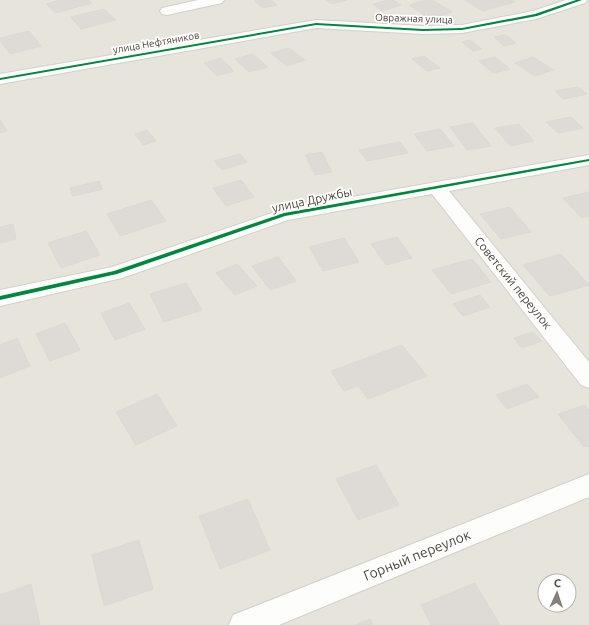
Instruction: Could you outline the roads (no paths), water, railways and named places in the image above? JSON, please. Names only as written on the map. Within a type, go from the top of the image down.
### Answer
[{"type":"street","points":[[167,11],[217,0]]},
{"type":"street","name":"Овражная улица","points":[[316,24],[423,30],[462,29],[536,14],[580,0]]},
{"type":"street","name":"улица Нефтяников","points":[[0,79],[316,24]]},
{"type":"street","name":"улица Дружбы","points":[[0,298],[115,273],[284,215],[589,160]]},
{"type":"street","name":"Советский переулок","points":[[436,188],[589,379]]},
{"type":"street","name":"Горный переулок","points":[[260,622],[589,485]]}]
